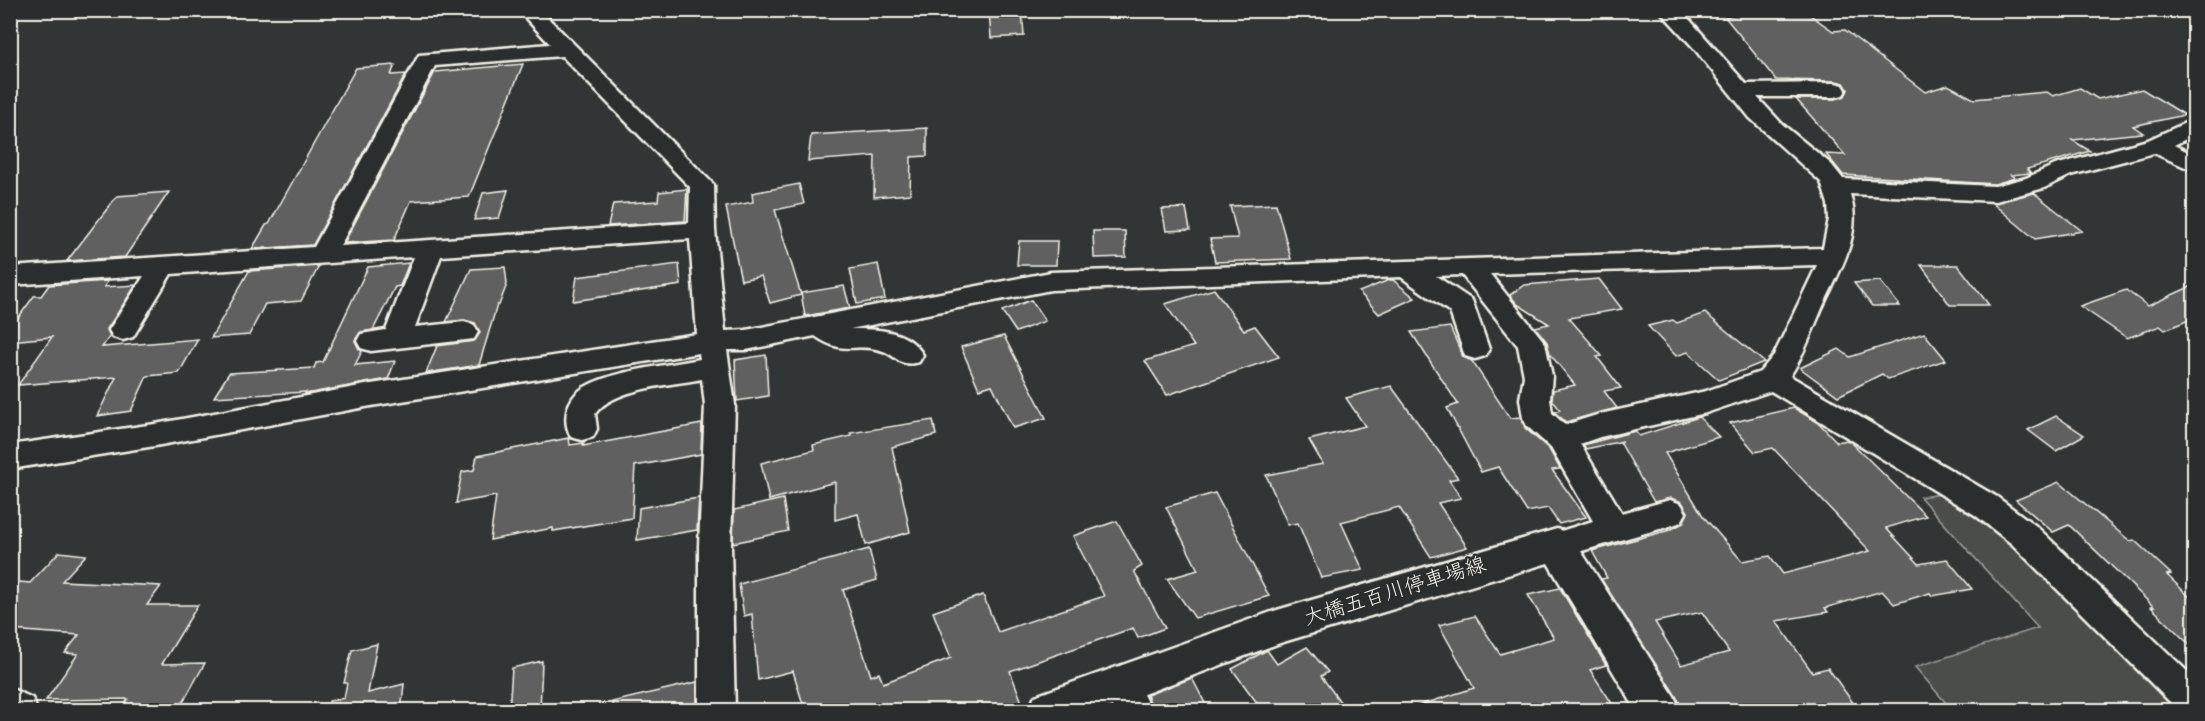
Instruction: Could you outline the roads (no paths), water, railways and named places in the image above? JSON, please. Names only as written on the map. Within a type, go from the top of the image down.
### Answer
[{"type":"main road","name":"大橋五百川停車場線","points":[[1050,711],[1126,698],[1277,627],[1557,544]]},
{"type":"main road","points":[[1557,544],[1659,711]]},
{"type":"street","points":[[528,10],[702,184],[702,230],[720,405],[715,546],[717,711]]},
{"type":"street","points":[[1562,440],[1580,430],[1692,407],[1751,388],[1771,378],[1779,371],[1835,256],[1841,235],[1836,186],[1820,167],[1785,139],[1740,91],[1695,34],[1670,10]]},
{"type":"street","points":[[322,256],[427,60],[567,49]]},
{"type":"street","points":[[1740,91],[1835,90]]},
{"type":"street","points":[[1836,186],[1996,194],[2035,183],[2063,170],[2156,145],[2194,126]]},
{"type":"street","points":[[2156,145],[2194,164]]},
{"type":"street","points":[[10,276],[702,230]]},
{"type":"street","points":[[431,248],[384,339],[464,332]]},
{"type":"street","points":[[582,429],[580,413],[591,397],[747,340],[1051,281],[1835,256]]},
{"type":"street","points":[[123,330],[164,266]]},
{"type":"street","points":[[1469,266],[1530,343],[1536,359],[1538,376],[1535,399],[1538,418],[1562,440],[1614,528]]},
{"type":"street","points":[[1407,268],[1462,307],[1475,349]]},
{"type":"street","points":[[819,326],[839,339],[876,339],[891,342],[909,355]]},
{"type":"street","points":[[10,457],[155,435],[371,395],[713,354]]},
{"type":"street","points":[[1771,378],[1986,507],[2024,535],[2194,702]]},
{"type":"street","points":[[1557,544],[1670,513]]},
{"type":"street","points":[[10,704],[19,711]]}]
